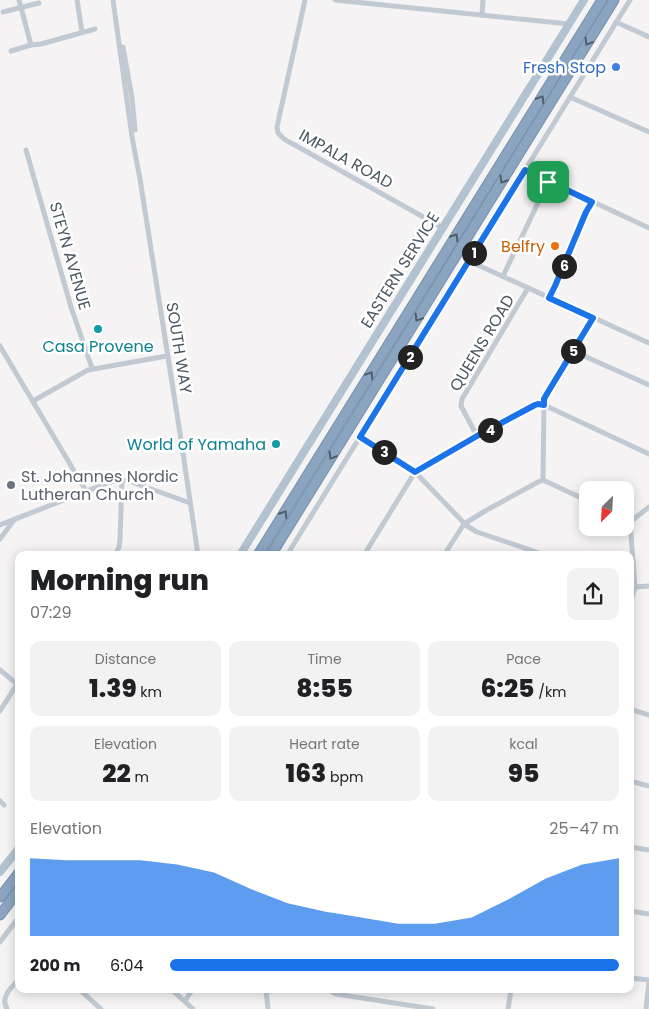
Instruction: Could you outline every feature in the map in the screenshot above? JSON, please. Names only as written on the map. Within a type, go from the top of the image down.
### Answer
[{"type":"highway","points":[[260,551],[602,0]]},
{"type":"highway","points":[[273,551],[614,2]]},
{"type":"highway","points":[[0,897],[15,878]]},
{"type":"highway","points":[[0,915],[15,895]]},
{"type":"main road","name":"EASTERN SERVICE","points":[[242,551],[584,0]]},
{"type":"main road","points":[[0,872],[15,853]]},
{"type":"street","points":[[19,0],[31,45]]},
{"type":"street","points":[[77,0],[82,32]]},
{"type":"street","name":"IMPALA ROAD","points":[[305,0],[277,127],[279,135],[443,228]]},
{"type":"street","points":[[335,0],[394,3],[569,24]]},
{"type":"street","points":[[482,15],[484,0]]},
{"type":"street","points":[[289,551],[630,0]]},
{"type":"street","name":"SOUTH WAY","points":[[113,2],[118,16],[132,98],[135,146],[197,551]]},
{"type":"street","points":[[3,12],[39,3]]},
{"type":"street","points":[[616,22],[649,37]]},
{"type":"street","points":[[12,51],[95,29]]},
{"type":"street","points":[[570,96],[649,132]]},
{"type":"street","name":"STEYN AVENUE","points":[[26,150],[71,307],[92,368]]},
{"type":"street","points":[[525,170],[649,228]]},
{"type":"street","points":[[503,276],[548,182]]},
{"type":"street","points":[[549,298],[592,202]]},
{"type":"street","points":[[469,261],[649,343]]},
{"type":"street","name":"QUEENS ROAD","points":[[477,436],[461,406],[462,399],[528,288]]},
{"type":"street","points":[[543,480],[544,399],[593,318]]},
{"type":"street","points":[[0,346],[86,491]]},
{"type":"street","points":[[573,351],[649,385]]},
{"type":"street","points":[[33,401],[92,368],[167,356]]},
{"type":"street","points":[[366,551],[415,472],[535,405],[544,405],[649,454]]},
{"type":"street","points":[[360,437],[415,472],[464,524],[473,530],[533,551]]},
{"type":"street","points":[[0,525],[110,482],[122,480],[190,503]]},
{"type":"street","points":[[117,551],[120,539],[122,480]]},
{"type":"street","points":[[446,551],[464,524],[538,482],[543,480],[579,497]]},
{"type":"street","points":[[634,519],[649,507]]},
{"type":"street","points":[[0,539],[14,519]]},
{"type":"street","points":[[630,536],[631,551]]},
{"type":"street","points":[[634,586],[649,586]]},
{"type":"street","points":[[0,670],[15,680]]},
{"type":"street","points":[[0,711],[15,687]]},
{"type":"street","points":[[634,710],[649,715]]},
{"type":"street","points":[[634,782],[649,786]]},
{"type":"street","points":[[634,848],[649,850]]},
{"type":"street","points":[[634,912],[649,914]]},
{"type":"street","points":[[0,942],[15,922]]},
{"type":"street","points":[[634,978],[649,980],[646,1009]]},
{"type":"street","points":[[7,1009],[4,1004],[4,997],[15,984]]},
{"type":"street","points":[[83,993],[101,1009]]},
{"type":"street","points":[[176,993],[193,1009]]},
{"type":"street","points":[[185,1001],[190,993]]},
{"type":"street","points":[[266,993],[268,1009]]},
{"type":"street","points":[[332,993],[433,1009]]},
{"type":"street","points":[[508,1009],[511,993]]},
{"type":"place","name":"Fresh Stop","points":[[616,67]]},
{"type":"place","name":"Belfry","points":[[555,246]]},
{"type":"place","name":"Casa Provene","points":[[98,329]]},
{"type":"place","name":"World of Yamaha","points":[[276,444]]},
{"type":"place","name":"St. Johannes Nordic Lutheran Church","points":[[11,485]]},
{"type":"route","points":[[525,170],[548,182],[592,202],[549,298],[593,318],[544,399],[544,405],[535,405],[415,472],[360,437],[525,170]]}]
